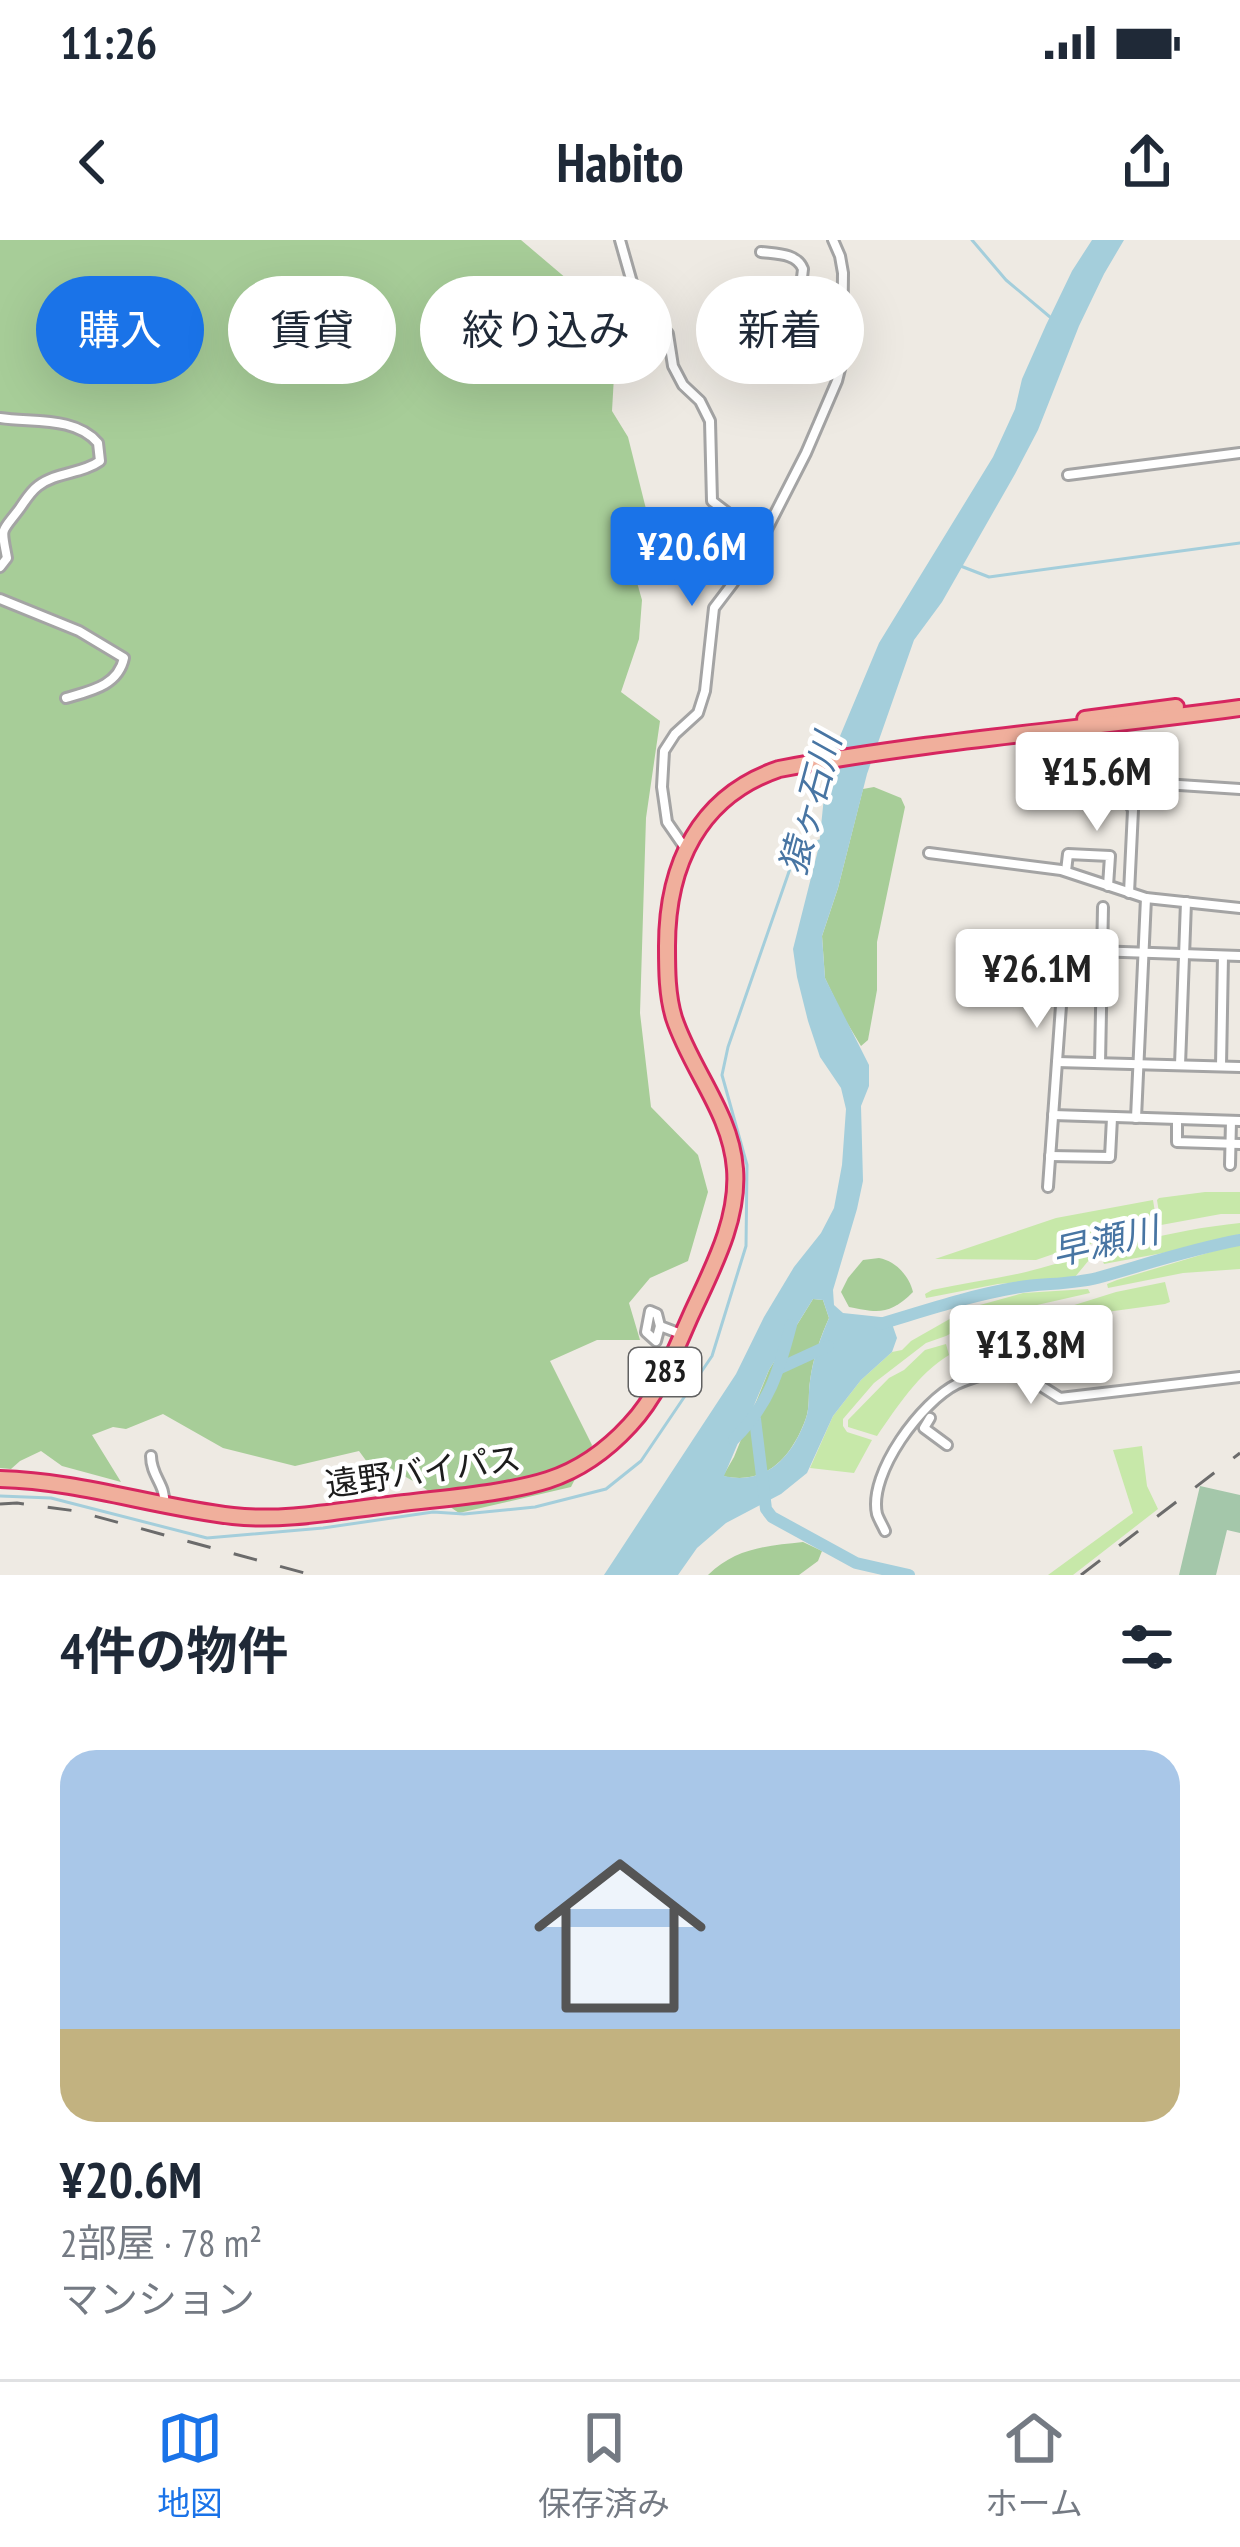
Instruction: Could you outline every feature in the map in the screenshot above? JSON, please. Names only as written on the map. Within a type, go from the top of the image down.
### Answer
[{"type":"highway","name":"遠野バイパス","points":[[962,740],[1240,704]]},
{"type":"highway","name":"遠野バイパス","points":[[0,1479],[54,1483],[236,1516],[289,1516],[548,1480],[592,1460],[630,1425],[659,1388],[718,1255],[736,1188],[729,1133],[672,1013],[668,977],[667,924],[673,882],[685,848],[722,800],[756,777],[779,769],[1102,717],[1240,704]]},
{"type":"street","points":[[620,240],[635,292],[668,334],[683,386],[700,401],[710,421],[712,501],[761,539]]},
{"type":"street","points":[[833,240],[843,276]]},
{"type":"street","points":[[761,252],[793,256],[803,268],[802,276]]},
{"type":"street","points":[[685,848],[667,822],[664,751],[698,713],[705,691],[714,608],[761,539],[836,384]]},
{"type":"street","points":[[0,418],[83,430],[98,443],[100,460],[35,488],[2,527],[7,558],[0,567]]},
{"type":"street","points":[[1068,476],[1240,453]]},
{"type":"street","points":[[702,522],[719,524],[730,516]]},
{"type":"street","points":[[0,599],[79,631],[124,658],[114,679],[66,698]]},
{"type":"street","points":[[1023,734],[1032,785],[1118,783],[1240,790]]},
{"type":"street","points":[[1118,783],[1133,810],[1130,893]]},
{"type":"street","points":[[929,853],[1066,872],[1146,898],[1240,908]]},
{"type":"street","points":[[1066,872],[1068,854],[1110,856],[1108,886]]},
{"type":"street","points":[[1136,1118],[1146,898]]},
{"type":"street","points":[[1180,1065],[1186,902]]},
{"type":"street","points":[[1100,1063],[1103,907]]},
{"type":"street","points":[[1048,1187],[1065,950],[1240,956]]},
{"type":"street","points":[[1221,1066],[1223,956]]},
{"type":"street","points":[[1057,1062],[1240,1067]]},
{"type":"street","points":[[1053,1115],[1235,1121],[1230,1165]]},
{"type":"street","points":[[1050,1156],[1110,1157],[1112,1118]]},
{"type":"street","points":[[1178,1120],[1177,1142],[1235,1144]]},
{"type":"street","points":[[660,1326],[682,1334]]},
{"type":"street","points":[[885,1532],[877,1514],[889,1460],[927,1407],[958,1383],[1011,1367],[1060,1398],[1240,1377]]},
{"type":"street","points":[[930,1418],[923,1428],[947,1445]]},
{"type":"street","points":[[151,1456],[151,1469],[165,1492],[164,1503]]},
{"type":"green space","points":[[0,240],[521,240],[563,276],[420,276],[420,384],[614,384],[612,411],[628,437],[647,513],[634,572],[642,600],[639,639],[621,692],[660,721],[646,818],[640,1013],[651,1107],[698,1155],[708,1192],[688,1261],[650,1278],[629,1303],[640,1340],[597,1340],[550,1361],[592,1445],[571,1487],[459,1513],[406,1477],[370,1466],[359,1451],[295,1466],[223,1448],[163,1414],[126,1429],[113,1427],[92,1435],[121,1482],[62,1466],[41,1451],[11,1469],[0,1468]]},
{"type":"green space","points":[[874,787],[901,798],[905,807],[877,942],[877,990],[868,1040],[861,1046],[825,978],[822,936],[863,789]]},
{"type":"green space","points":[[1240,1192],[1240,1214],[1161,1225],[1159,1198]]},
{"type":"green space","points":[[1153,1200],[1157,1225],[1141,1233],[1036,1260],[935,1259],[1056,1218]]},
{"type":"green space","points":[[1240,1223],[1240,1234],[1195,1247],[1104,1264],[1101,1257],[1089,1260],[1075,1277],[998,1284],[926,1298],[925,1294],[1164,1235]]},
{"type":"green space","points":[[1240,1245],[1240,1269],[1183,1273],[1108,1288],[1107,1284],[1117,1280]]},
{"type":"green space","points":[[879,1258],[901,1270],[913,1292],[883,1310],[849,1307],[841,1292],[848,1278],[863,1260]]},
{"type":"green space","points":[[1165,1282],[1170,1302],[1165,1304],[1057,1324],[1052,1312],[1116,1292]]},
{"type":"green space","points":[[1088,1289],[1090,1293],[980,1318],[926,1343],[874,1383],[843,1419],[847,1432],[872,1440],[854,1473],[810,1468],[833,1416],[861,1380],[892,1352],[969,1308],[1023,1293]]},
{"type":"green space","points":[[813,1299],[823,1300],[829,1318],[815,1356],[800,1432],[785,1456],[764,1472],[752,1477],[723,1476],[769,1370]]},
{"type":"green space","points":[[1050,1312],[1053,1323],[1046,1329],[966,1358],[952,1350],[954,1340],[980,1326]]},
{"type":"green space","points":[[946,1344],[949,1355],[918,1381],[877,1436],[848,1427],[848,1420],[889,1378],[925,1350]]},
{"type":"green space","points":[[1142,1446],[1147,1486],[1158,1509],[1073,1575],[1048,1575],[1133,1513],[1113,1450]]},
{"type":"green space","points":[[1200,1486],[1240,1495],[1240,1533],[1227,1530],[1216,1575],[1179,1575]]},
{"type":"green space","points":[[803,1542],[822,1551],[818,1561],[799,1575],[708,1575],[741,1554]]},
{"type":"water","points":[[1092,240],[1124,240],[1079,326],[1038,430],[1015,474],[942,602],[914,640],[867,774],[822,936],[825,978],[869,1065],[869,1086],[861,1106],[863,1181],[833,1290],[834,1305],[843,1313],[890,1318],[897,1338],[892,1352],[861,1380],[833,1416],[807,1473],[781,1494],[726,1523],[697,1548],[678,1575],[604,1575],[736,1374],[764,1317],[834,1208],[846,1109],[841,1088],[820,1057],[808,1021],[793,949],[819,846],[825,787],[835,748],[879,643],[993,457],[1015,409],[1022,379],[1072,271]],"holes":[[[813,1299],[823,1300],[829,1318],[813,1364],[807,1414],[794,1444],[765,1472],[724,1476],[769,1370]]]},
{"type":"waterway","points":[[972,240],[1006,280],[1050,317]]},
{"type":"waterway","points":[[958,565],[989,577],[1240,543]]},
{"type":"waterway","points":[[0,1496],[51,1498],[207,1538],[433,1512],[535,1507],[606,1489],[641,1461],[712,1356],[746,1246],[747,1165],[722,1075],[792,863],[819,841]]},
{"type":"waterway","name":"早瀬川","points":[[880,1324],[980,1295],[1087,1280],[1240,1240]]},
{"type":"waterway","name":"猿ヶ石川","points":[[734,1439],[771,1386],[791,1325]]},
{"type":"waterway","name":"早瀬川","points":[[780,1368],[828,1346]]},
{"type":"waterway","points":[[755,1419],[766,1509],[772,1517],[856,1563],[909,1575]]},
{"type":"railway","points":[[1081,1575],[1240,1453]]},
{"type":"railway","points":[[0,1504],[76,1511],[312,1575]]}]
